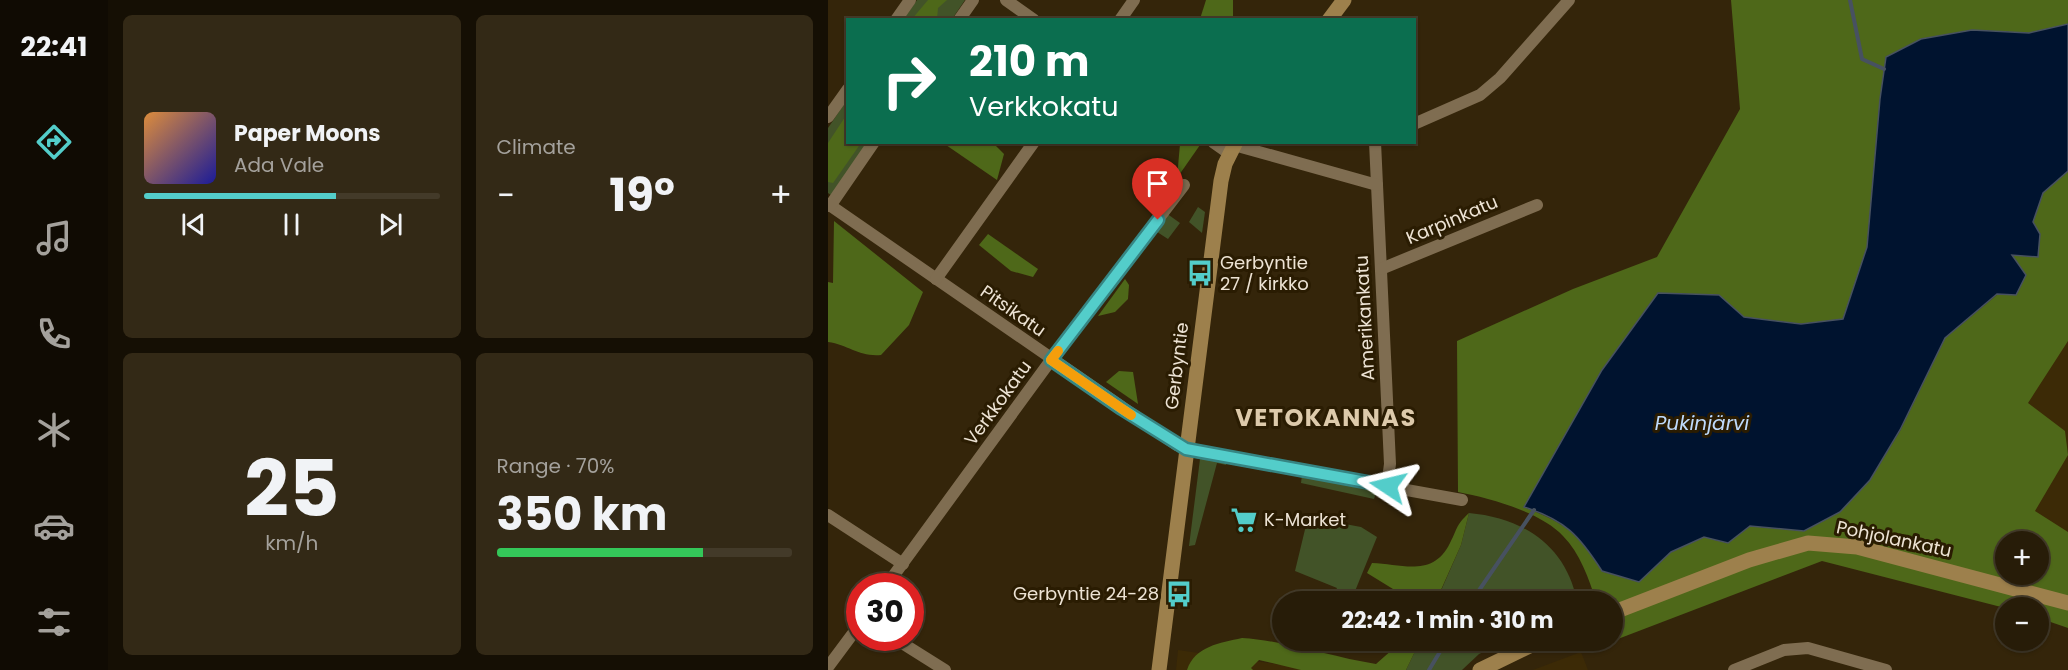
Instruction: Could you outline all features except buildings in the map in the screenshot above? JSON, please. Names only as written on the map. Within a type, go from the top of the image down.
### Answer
[{"type":"main road","points":[[1330,18],[1344,0]]},
{"type":"main road","name":"Gerbyntie","points":[[1159,670],[1221,181],[1234,147]]},
{"type":"main road","name":"Pohjolankatu","points":[[1623,609],[1749,560],[1808,543],[1867,549],[2068,603]]},
{"type":"main road","points":[[1480,670],[1519,651]]},
{"type":"street","points":[[897,18],[910,0]]},
{"type":"street","points":[[960,18],[973,0]]},
{"type":"street","points":[[1006,0],[1031,18]]},
{"type":"street","points":[[1121,18],[1134,0]]},
{"type":"street","points":[[1416,123],[1480,95],[1500,78],[1569,0]]},
{"type":"street","points":[[828,117],[846,92]]},
{"type":"street","points":[[829,205],[873,144]]},
{"type":"street","points":[[936,279],[1033,144]]},
{"type":"street","name":"Amerikankatu","points":[[1375,144],[1390,464],[1388,486]]},
{"type":"street","points":[[1234,147],[1377,185]]},
{"type":"street","name":"Verkkokatu","points":[[896,573],[1051,360],[1184,185]]},
{"type":"street","name":"Pitsikatu","points":[[829,205],[1122,409],[1186,449],[1462,500]]},
{"type":"street","name":"Karpinkatu","points":[[1381,269],[1537,205]]},
{"type":"street","points":[[828,515],[903,564]]},
{"type":"street","points":[[828,667],[846,643]]},
{"type":"street","points":[[1734,670],[1784,650],[1808,648],[1886,670]]},
{"type":"street","points":[[915,651],[945,670]]},
{"type":"shaded area","points":[[2068,303],[2068,577],[2049,555],[2049,531],[2017,531],[1954,499]]},
{"type":"shaded area","points":[[1178,650],[1317,670],[1176,670]]},
{"type":"shaded area","points":[[1581,652],[1588,670],[1533,670]]},
{"type":"green space","points":[[917,0],[965,0],[953,18],[904,18]]},
{"type":"green space","points":[[928,0],[947,0],[938,8],[937,18],[913,18]]},
{"type":"green space","points":[[1206,0],[1233,0],[1233,18],[1200,18]]},
{"type":"green space","points":[[1731,0],[2068,0],[2068,24],[2029,33],[1972,30],[1886,57],[1867,247],[1843,319],[1801,324],[1744,317],[1718,295],[1658,293],[1602,370],[1524,507],[1551,519],[1570,531],[1602,571],[1639,581],[1671,552],[1704,537],[1728,543],[1750,526],[1804,531],[1870,480],[1900,431],[1945,338],[1998,294],[2012,255],[2033,222],[2043,193],[2068,171],[2068,341],[2028,403],[2065,431],[2068,455],[2035,511],[2068,532],[2068,628],[2049,621],[2049,597],[1995,597],[1995,605],[1822,561],[1623,637],[1623,591],[1593,591],[1579,558],[1569,543],[1553,527],[1514,507],[1458,492],[1457,341],[1573,289],[1657,257],[1740,109]]},
{"type":"green space","points":[[846,101],[846,144],[866,144],[831,195],[828,193],[828,128]]},
{"type":"green space","points":[[846,116],[846,144],[860,144],[833,183],[828,182],[828,143]]},
{"type":"green space","points":[[994,144],[1004,154],[997,180],[946,145]]},
{"type":"green space","points":[[1180,144],[1200,145],[1177,178]]},
{"type":"green space","points":[[1198,207],[1205,212],[1202,233],[1189,222]]},
{"type":"green space","points":[[1166,213],[1180,223],[1168,239],[1154,230]]},
{"type":"green space","points":[[834,221],[923,292],[909,325],[881,355],[860,353],[828,342],[828,282],[833,283]]},
{"type":"green space","points":[[988,234],[1038,269],[1033,277],[1011,271],[979,245]]},
{"type":"green space","points":[[1125,279],[1129,285],[1128,299],[1115,312],[1098,316]]},
{"type":"green space","points":[[1119,371],[1133,372],[1138,404],[1106,382]]},
{"type":"green space","points":[[1200,459],[1227,460],[1226,465],[1217,463],[1195,545],[1189,546]]},
{"type":"green space","points":[[1302,475],[1377,490],[1374,499],[1301,483]]},
{"type":"green space","points":[[1469,513],[1508,521],[1540,538],[1552,550],[1563,565],[1574,591],[1441,591],[1461,545]]},
{"type":"green space","points":[[1469,513],[1461,545],[1440,591],[1393,591],[1367,573],[1372,563],[1416,566],[1435,561],[1443,554],[1459,524]]},
{"type":"green space","points":[[1308,517],[1361,527],[1377,537],[1355,591],[1336,591],[1337,588],[1295,571]]},
{"type":"green space","points":[[1242,638],[1272,642],[1272,651],[1316,651],[1376,664],[1391,651],[1415,651],[1406,670],[1301,670],[1259,660],[1251,668],[1253,670],[1187,670],[1196,656],[1217,644]]},
{"type":"green space","points":[[1415,651],[1486,651],[1479,654],[1462,670],[1406,670]]},
{"type":"water","name":"Pukinjärvi","points":[[2068,24],[2068,171],[2043,193],[2033,222],[2040,234],[2038,257],[2012,255],[2026,275],[2016,295],[1997,294],[1945,338],[1900,430],[1870,480],[1840,512],[1804,531],[1750,526],[1728,543],[1704,537],[1671,552],[1639,582],[1602,571],[1570,530],[1550,517],[1524,507],[1602,370],[1658,293],[1719,295],[1744,317],[1801,324],[1843,319],[1867,247],[1886,57],[1921,39],[1972,30],[2029,33]]},
{"type":"waterway","points":[[1850,0],[1862,59],[1884,69]]},
{"type":"waterway","points":[[1479,591],[1534,510]]},
{"type":"waterway","points":[[1429,670],[1440,651]]},
{"type":"slow traffic","points":[[1058,351],[1051,360],[1131,415]]},
{"type":"place","name":"Gerbyntie 27 / kirkko","points":[[1200,273]]},
{"type":"place","name":"K-Market","points":[[1244,520]]},
{"type":"place","name":"Gerbyntie 24-28","points":[[1179,594]]},
{"type":"district","name":"VETOKANNAS","points":[[1326,418]]},
{"type":"route","points":[[1158,220],[1051,360],[1122,409],[1186,449],[1388,486]]}]
